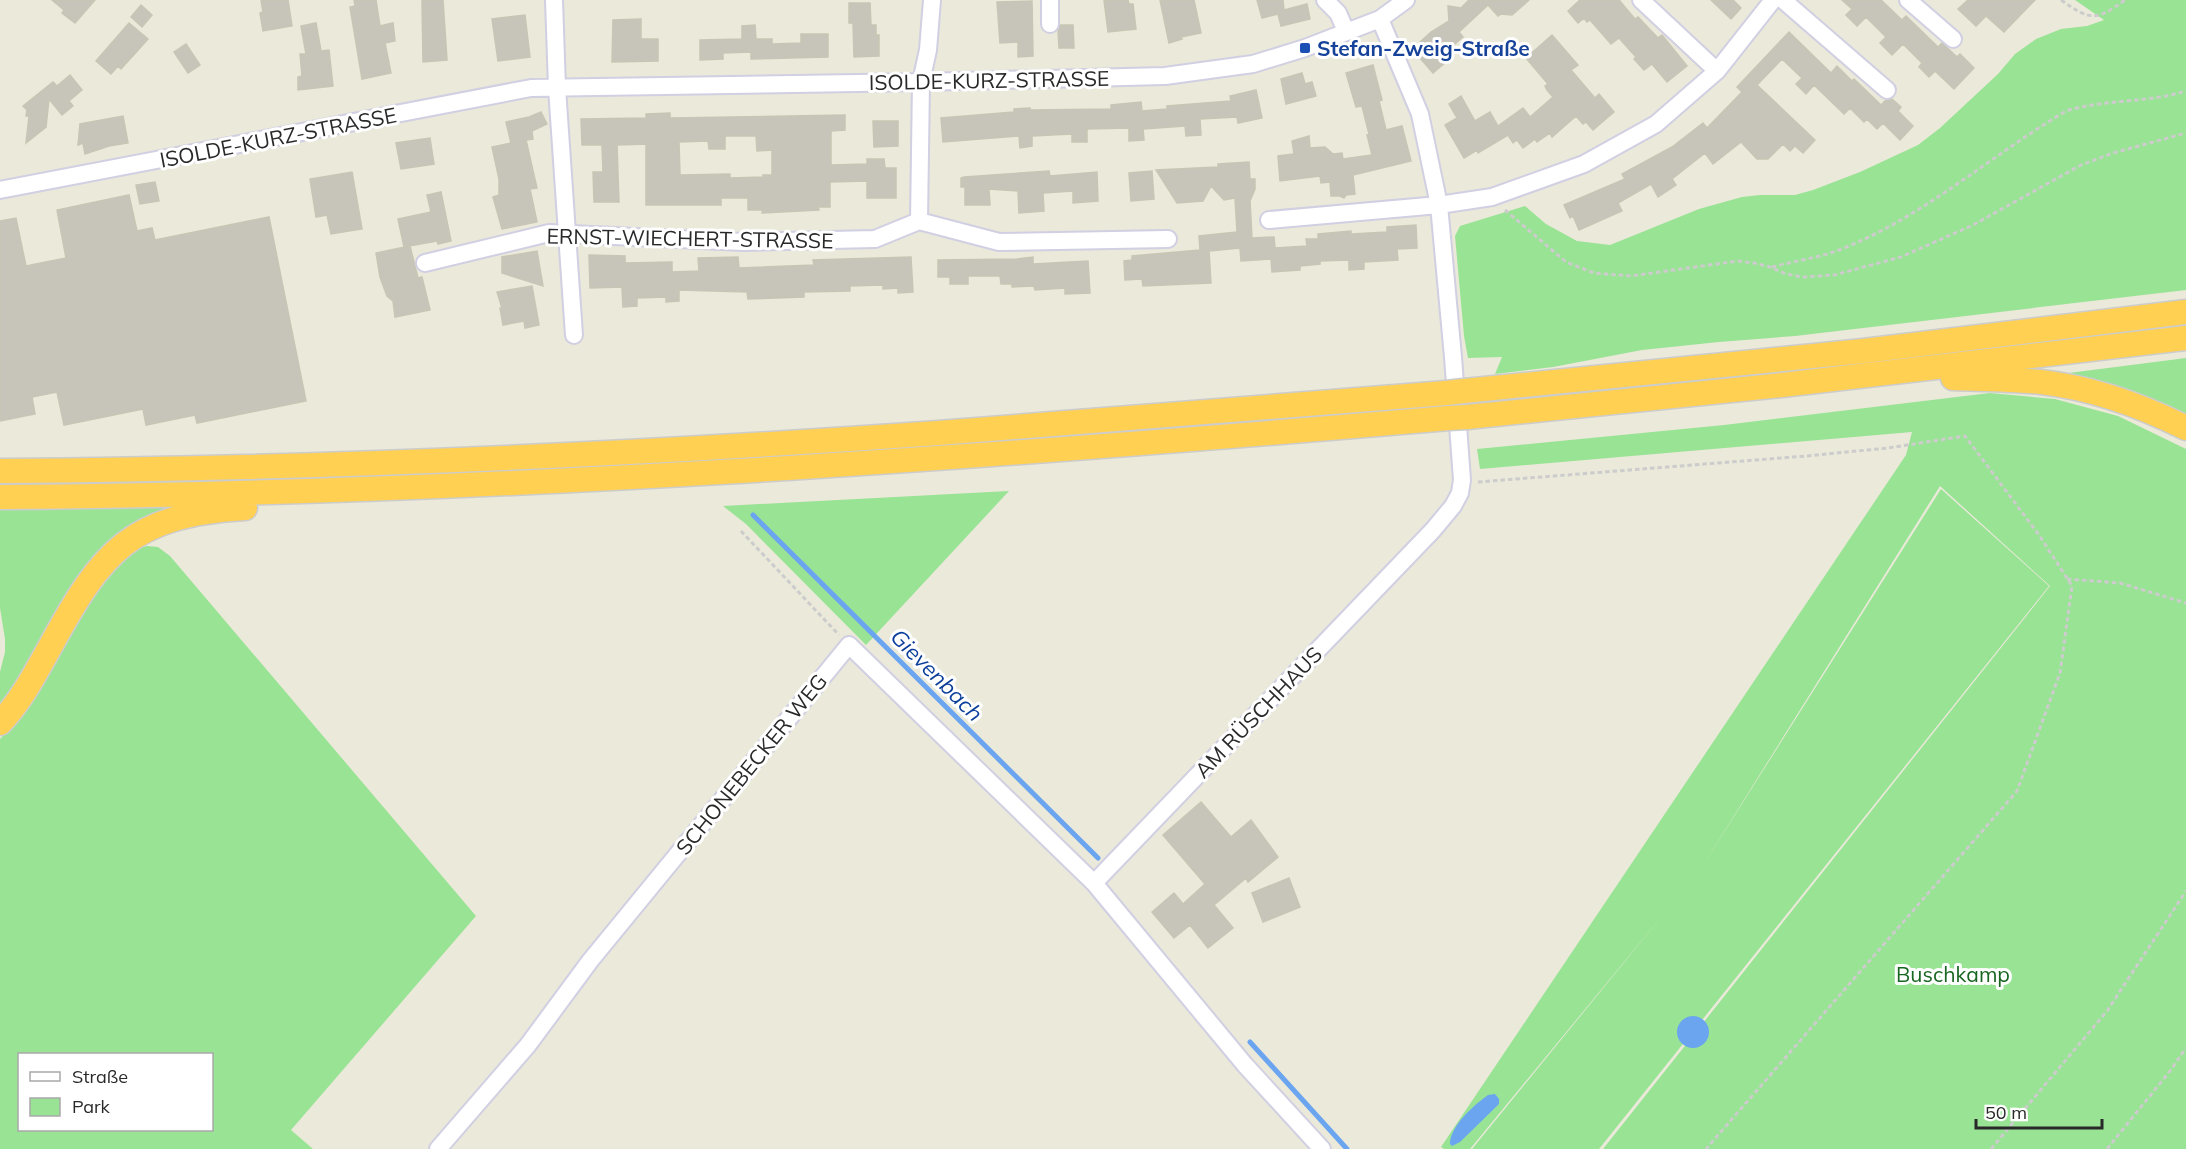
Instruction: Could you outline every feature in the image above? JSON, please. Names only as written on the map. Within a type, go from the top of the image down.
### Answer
[{"type":"highway","points":[[2058,328],[2140,303],[2186,296]]},
{"type":"highway","points":[[0,471],[350,464],[678,449],[947,432],[1455,392],[1733,365],[2186,312]]},
{"type":"highway","points":[[0,497],[197,494],[512,483],[968,456],[1458,418],[1885,374],[2186,338]]},
{"type":"highway","points":[[1885,374],[2041,382],[2072,387],[2103,394],[2146,409],[2186,428]]},
{"type":"highway","points":[[0,723],[19,700],[85,585],[115,550],[141,533],[171,520],[220,510],[441,500],[512,483]]},
{"type":"street","points":[[554,0],[557,88],[574,335]]},
{"type":"street","points":[[932,0],[928,50],[921,82],[919,221],[999,242],[1167,239]]},
{"type":"street","points":[[1050,0],[1050,24]]},
{"type":"street","points":[[1325,0],[1338,14],[1346,31]]},
{"type":"street","name":"ISOLDE-KURZ-STRASSE","points":[[0,190],[531,88],[1165,76],[1253,64],[1305,48],[1380,19],[1406,0]]},
{"type":"street","points":[[1641,0],[1717,71]]},
{"type":"street","points":[[1783,0],[1887,90]]},
{"type":"street","points":[[1908,0],[1953,39]]},
{"type":"street","points":[[1269,220],[1439,206],[1492,197],[1584,164],[1656,124],[1717,71],[1765,3]]},
{"type":"street","name":"AM RÜSCHHAUS","points":[[1094,883],[1439,523],[1460,493],[1462,480],[1453,357],[1439,206],[1420,114],[1380,19]]},
{"type":"street","name":"ERNST-WIECHERT-STRASSE","points":[[425,263],[549,233],[743,242],[875,239],[919,221]]},
{"type":"street","points":[[849,645],[1094,883],[1245,1065],[1322,1149]]},
{"type":"street","name":"SCHONEBECKER WEG","points":[[438,1149],[528,1045],[590,961],[849,645]]},
{"type":"path","points":[[2061,0],[2083,15],[2092,17],[2110,10],[2125,0]]},
{"type":"path","points":[[1770,267],[1839,250],[1887,227],[1914,212],[2066,111],[2086,105],[2151,99],[2186,91]]},
{"type":"path","points":[[1492,197],[1553,253],[1566,262],[1594,273],[1631,276],[1738,261],[1770,267],[1786,274],[1803,277],[1834,275],[1900,257],[1973,225],[2081,165],[2113,153],[2186,133]]},
{"type":"path","points":[[1462,480],[1480,483],[1512,481],[1806,456],[1888,448],[1965,436],[2039,535],[2072,586],[2060,673],[2017,791],[1706,1149]]},
{"type":"path","points":[[741,531],[849,645]]},
{"type":"path","points":[[2067,579],[2120,583],[2186,603]]},
{"type":"path","points":[[1991,1149],[2107,1011],[2186,891]]},
{"type":"path","points":[[2107,1149],[2186,1048]]},
{"type":"green space","points":[[2075,0],[2186,0],[2186,290],[1795,336],[1642,350],[1553,367],[1495,374],[1502,357],[1468,358],[1455,236],[1460,226],[1525,206],[1546,224],[1577,241],[1610,245],[1699,209],[1742,197],[1795,195],[1813,190],[1860,172],[1918,145],[1940,128],[1998,74],[2015,54],[2036,39],[2061,29],[2087,26],[2104,20]]},
{"type":"green space","points":[[2186,358],[2186,419],[2053,375]]},
{"type":"green space","name":"Buschkamp","points":[[1990,393],[2055,399],[2118,416],[2186,449],[2186,1149],[1603,1149],[2050,586],[1940,486],[1702,867],[1941,489],[2049,586],[1599,1149],[1472,1149],[1666,911],[1470,1149],[1441,1147],[1906,455],[1912,432],[1480,469],[1477,449],[1724,425]]},
{"type":"green space","points":[[1009,491],[866,645],[746,524],[723,506]]},
{"type":"green space","points":[[180,505],[153,520],[0,715],[0,672],[5,652],[5,639],[0,608],[0,507]]},
{"type":"green space","points":[[147,546],[158,547],[170,556],[476,916],[291,1130],[313,1149],[0,1149],[0,739],[23,714],[100,583],[134,549]]},
{"type":"water","points":[[1693,1016],[1704,1021],[1709,1032],[1704,1043],[1693,1048],[1682,1043],[1677,1032],[1682,1021]]},
{"type":"water","points":[[1495,1094],[1499,1099],[1499,1104],[1460,1142],[1452,1146],[1451,1137],[1458,1123],[1476,1104],[1488,1095]]},
{"type":"building","points":[[52,0],[95,0],[75,23],[62,13],[64,10]]},
{"type":"building","points":[[261,0],[288,0],[292,26],[263,31],[260,13],[263,12]]},
{"type":"building","points":[[354,0],[376,0],[380,26],[393,23],[395,41],[385,43],[391,73],[362,79],[350,7],[355,6]]},
{"type":"building","points":[[422,0],[443,0],[447,60],[423,62]]},
{"type":"building","points":[[1104,0],[1128,0],[1129,4],[1133,4],[1136,29],[1108,32]]},
{"type":"building","points":[[1160,0],[1194,0],[1201,33],[1181,37],[1182,39],[1169,43]]},
{"type":"building","points":[[1257,0],[1283,0],[1284,10],[1307,4],[1310,19],[1281,26],[1278,14],[1262,18]]},
{"type":"building","points":[[1469,0],[1529,0],[1512,15],[1498,16],[1488,5],[1459,32],[1463,37],[1441,56],[1446,62],[1433,73],[1416,50],[1421,45],[1419,43],[1449,21],[1448,6],[1461,8]]},
{"type":"building","points":[[1580,0],[1619,0],[1635,19],[1638,17],[1658,38],[1662,35],[1687,66],[1667,82],[1652,64],[1644,70],[1619,38],[1611,44],[1590,20],[1587,22],[1584,18],[1578,23],[1568,11]]},
{"type":"building","points":[[1711,0],[1733,0],[1741,8],[1731,19]]},
{"type":"building","points":[[1842,0],[1881,0],[1902,20],[1906,16],[1938,47],[1942,43],[1957,57],[1960,54],[1974,68],[1954,89],[1935,71],[1929,77],[1919,67],[1922,63],[1903,44],[1892,55],[1880,43],[1886,37],[1866,17],[1857,26],[1846,15],[1852,9]]},
{"type":"building","points":[[1968,0],[2035,0],[2004,32],[1986,16],[1976,26],[1958,9]]},
{"type":"building","points":[[1032,1],[1033,56],[1018,57],[1018,42],[1000,43],[997,2]]},
{"type":"building","points":[[849,3],[870,3],[871,25],[876,25],[876,35],[879,35],[879,56],[854,57],[853,23],[849,23]]},
{"type":"building","points":[[141,5],[152,15],[142,27],[131,17]]},
{"type":"building","points":[[525,15],[530,57],[498,61],[492,19]]},
{"type":"building","points":[[641,19],[641,39],[658,39],[658,61],[612,62],[613,20]]},
{"type":"building","points":[[129,23],[148,39],[121,69],[118,66],[111,74],[96,61]]},
{"type":"building","points":[[316,23],[321,51],[329,50],[333,86],[298,90],[298,77],[302,76],[300,54],[306,54],[301,26]]},
{"type":"building","points":[[755,25],[756,39],[772,39],[772,44],[801,43],[801,34],[828,34],[828,57],[751,59],[751,52],[723,53],[723,59],[700,60],[700,40],[742,39],[742,26]]},
{"type":"building","points":[[1060,25],[1073,25],[1074,48],[1059,48]]},
{"type":"building","points":[[1789,32],[1831,73],[1837,66],[1881,105],[1886,100],[1892,99],[1901,107],[1898,111],[1913,126],[1900,140],[1883,123],[1877,129],[1867,119],[1864,122],[1850,108],[1844,114],[1814,85],[1806,94],[1796,84],[1802,78],[1782,59],[1757,85],[1815,140],[1803,153],[1795,146],[1790,151],[1783,144],[1768,159],[1757,159],[1741,142],[1713,164],[1705,153],[1672,179],[1676,185],[1658,197],[1651,184],[1618,203],[1622,211],[1579,230],[1573,216],[1570,218],[1564,205],[1625,179],[1622,174],[1672,147],[1703,123],[1707,128],[1742,92],[1737,87]]},
{"type":"building","points":[[1552,35],[1578,65],[1571,70],[1595,98],[1599,94],[1614,112],[1593,130],[1576,116],[1552,137],[1550,133],[1537,142],[1535,139],[1523,148],[1517,140],[1513,143],[1508,135],[1478,153],[1477,150],[1464,158],[1445,125],[1457,118],[1449,104],[1461,96],[1475,121],[1490,112],[1498,126],[1523,108],[1530,117],[1553,97],[1545,86],[1548,84],[1526,58]]},
{"type":"building","points":[[186,44],[200,65],[188,73],[174,52]]},
{"type":"building","points":[[1373,65],[1382,100],[1379,101],[1386,130],[1402,126],[1411,161],[1353,175],[1355,194],[1346,195],[1344,198],[1331,196],[1330,182],[1321,183],[1320,176],[1280,181],[1278,156],[1294,154],[1292,141],[1309,136],[1310,148],[1325,147],[1333,154],[1342,153],[1343,159],[1372,155],[1362,106],[1356,107],[1346,73]]},
{"type":"building","points":[[1302,73],[1305,84],[1312,82],[1316,96],[1286,104],[1281,79]]},
{"type":"building","points":[[70,75],[82,90],[69,101],[73,106],[62,115],[49,99],[46,127],[26,143],[29,116],[26,116],[27,110],[23,106],[53,82],[57,86]]},
{"type":"building","points":[[1256,90],[1262,118],[1238,123],[1237,117],[1200,119],[1201,135],[1186,136],[1185,126],[1143,129],[1144,140],[1129,141],[1129,128],[1087,129],[1087,142],[1072,142],[1072,134],[1032,136],[1032,146],[1020,148],[1019,136],[943,142],[941,118],[1014,112],[1014,109],[1030,108],[1030,110],[1111,109],[1111,105],[1141,102],[1142,111],[1167,109],[1167,106],[1231,101],[1230,96]]},
{"type":"building","points":[[541,112],[547,124],[532,131],[533,139],[526,140],[537,188],[530,189],[537,222],[502,229],[493,197],[499,195],[499,179],[492,147],[511,143],[506,122]]},
{"type":"building","points":[[670,113],[670,118],[845,115],[845,130],[831,131],[831,165],[867,164],[867,159],[884,159],[885,168],[896,168],[896,198],[867,198],[867,181],[830,182],[830,207],[818,207],[819,210],[762,213],[763,210],[748,210],[748,198],[721,198],[721,205],[646,205],[646,144],[617,145],[619,202],[594,202],[593,172],[603,172],[602,145],[582,145],[581,119],[646,118],[646,114]],"holes":[[[725,136],[756,136],[757,151],[772,150],[772,175],[730,178],[730,174],[680,175],[679,142],[708,141],[709,149],[725,149]]]},
{"type":"building","points":[[123,116],[128,143],[109,146],[85,154],[83,143],[78,145],[80,124]]},
{"type":"building","points":[[873,121],[898,121],[898,146],[874,147]]},
{"type":"building","points":[[430,138],[434,164],[401,169],[396,143]]},
{"type":"building","points":[[1249,162],[1250,179],[1255,179],[1255,189],[1250,201],[1252,238],[1274,237],[1275,248],[1307,246],[1306,239],[1318,239],[1318,234],[1351,231],[1351,234],[1387,232],[1387,227],[1416,225],[1417,248],[1397,249],[1398,260],[1364,262],[1364,269],[1349,270],[1349,260],[1320,261],[1320,264],[1300,266],[1300,270],[1272,272],[1271,259],[1241,261],[1240,248],[1209,251],[1211,283],[1143,286],[1142,279],[1125,280],[1124,261],[1132,260],[1132,256],[1200,250],[1199,236],[1237,232],[1235,198],[1224,200],[1211,186],[1203,201],[1177,203],[1156,170],[1218,167],[1218,164]]},
{"type":"building","points":[[1049,171],[1050,176],[1097,172],[1098,201],[1073,203],[1073,191],[1043,193],[1044,211],[1019,213],[1018,191],[989,189],[990,205],[965,205],[965,187],[961,187],[961,178]]},
{"type":"building","points":[[1152,171],[1154,199],[1131,201],[1129,173]]},
{"type":"building","points":[[352,172],[362,229],[331,234],[327,215],[316,217],[310,179]]},
{"type":"building","points":[[155,182],[159,201],[140,204],[136,185]]},
{"type":"building","points":[[441,192],[451,241],[404,247],[398,219],[431,212],[427,195]]},
{"type":"building","points":[[129,195],[137,231],[152,228],[155,240],[269,217],[306,401],[197,423],[195,415],[146,425],[143,409],[64,425],[57,392],[32,397],[35,414],[0,421],[0,221],[16,218],[26,266],[66,258],[57,210]]},
{"type":"building","points":[[410,246],[418,278],[422,277],[430,310],[395,317],[393,301],[387,296],[380,277],[376,253]]},
{"type":"building","points":[[537,251],[543,286],[502,273],[502,257]]},
{"type":"building","points":[[589,255],[625,256],[625,263],[672,262],[672,272],[699,271],[698,258],[738,257],[739,268],[814,265],[813,260],[911,257],[913,292],[898,293],[898,288],[883,289],[883,285],[850,286],[850,291],[804,292],[804,297],[748,299],[747,292],[679,290],[679,301],[666,302],[666,297],[637,298],[637,306],[623,307],[622,287],[590,288]]},
{"type":"building","points":[[1033,257],[1033,264],[1088,261],[1090,293],[1065,294],[1065,288],[1035,290],[1034,286],[1012,287],[1012,284],[1001,284],[1000,276],[968,276],[968,284],[950,284],[950,277],[938,277],[938,260]]},
{"type":"building","points":[[532,286],[539,325],[525,328],[524,321],[503,325],[500,308],[502,308],[497,292]]},
{"type":"building","points":[[1201,802],[1231,837],[1251,820],[1278,857],[1248,882],[1246,878],[1214,905],[1233,928],[1208,948],[1190,925],[1174,938],[1152,912],[1174,893],[1183,904],[1205,884],[1163,835]]},
{"type":"building","points":[[1289,878],[1300,907],[1263,922],[1252,893]]},
{"type":"waterway","name":"Gievenbach","points":[[753,515],[1098,858]]},
{"type":"waterway","name":"Gievenbach","points":[[1250,1042],[1347,1149]]},
{"type":"place","name":"Stefan-Zweig-Straße","points":[[1305,48]]}]
